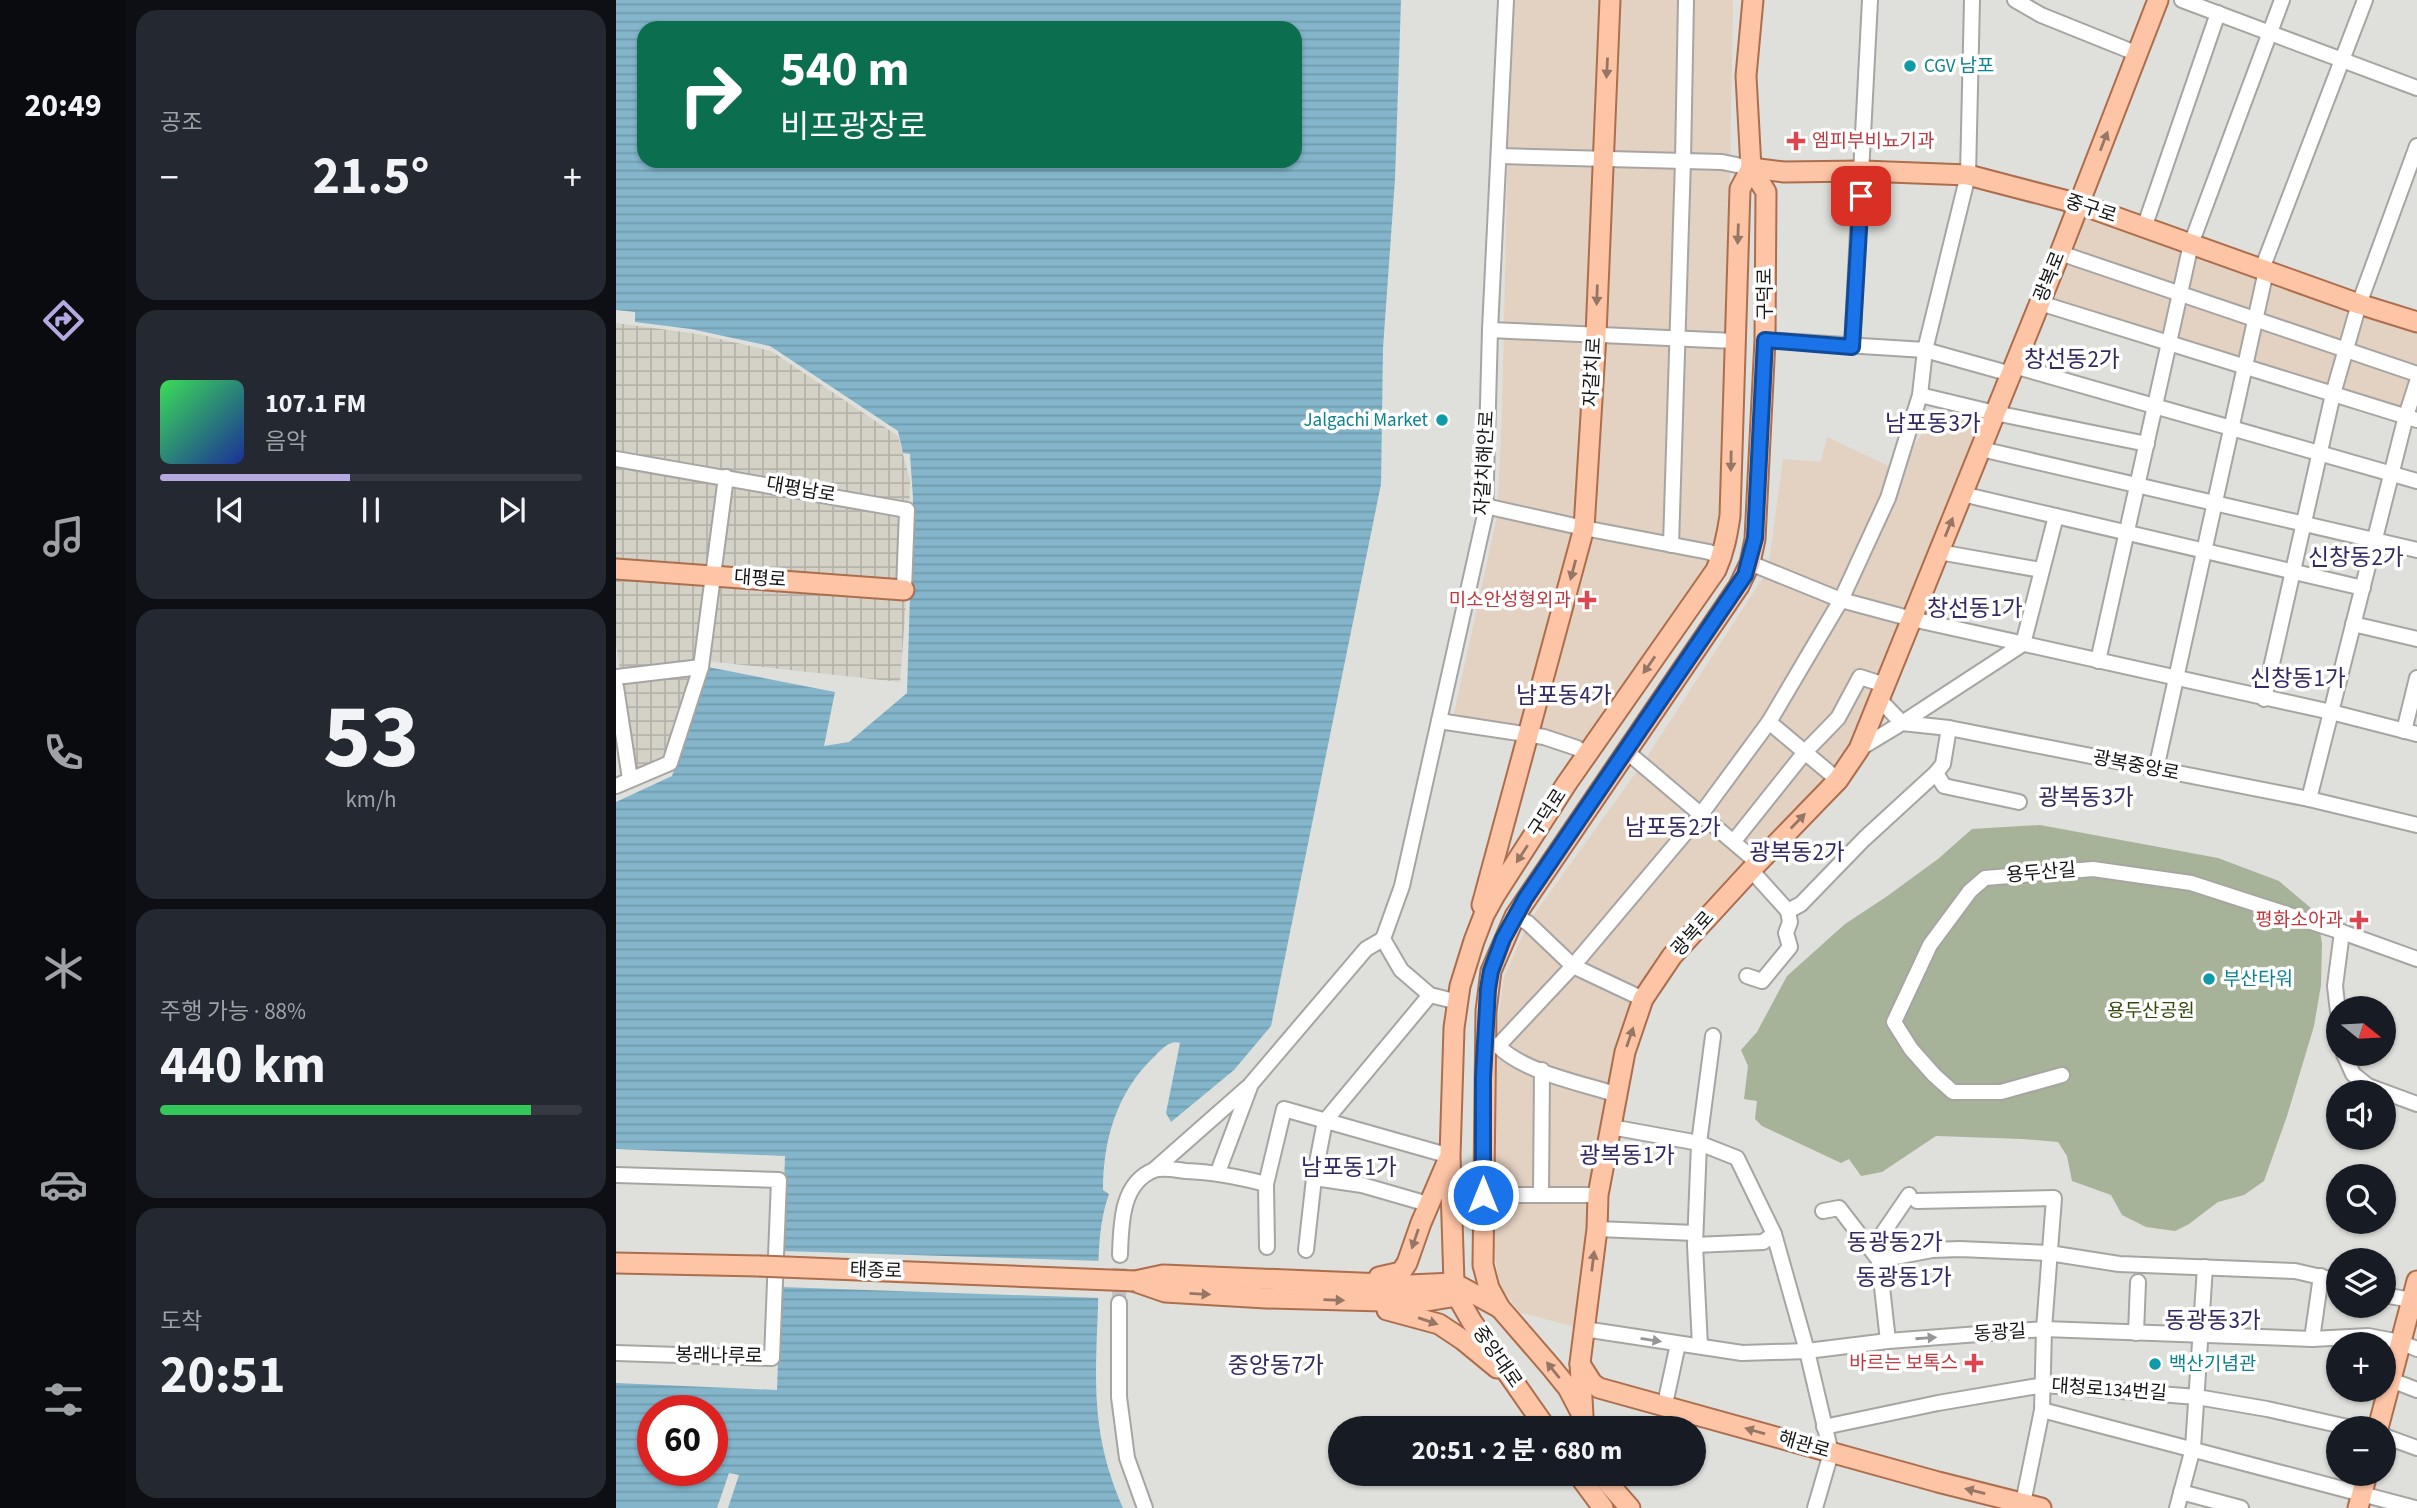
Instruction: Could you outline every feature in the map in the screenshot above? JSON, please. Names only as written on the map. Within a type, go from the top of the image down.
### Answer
[{"type":"main road","name":"자갈치로","points":[[1478,929],[1490,874],[1584,528],[1610,0]]},
{"type":"main road","name":"구덕로","points":[[1500,1308],[1489,1289],[1483,1265],[1483,1195],[1491,1046],[1486,1011],[1491,971],[1515,916],[1739,586],[1750,563],[1757,516],[1765,340],[1766,191],[1751,168],[1746,76],[1753,0]]},
{"type":"main road","name":"광복로","points":[[1585,1416],[1580,1363],[1597,1229],[1598,1195],[1615,1094],[1625,1052],[1643,999],[1672,956],[1838,780],[1859,749],[2060,253],[2158,0]]},
{"type":"main road","name":"구덕로","points":[[1460,1289],[1450,1156],[1454,1028],[1467,961],[1478,929],[1495,895],[1586,755],[1716,569],[1727,542],[1740,189],[1751,168]]},
{"type":"main road","name":"중구로","points":[[1751,168],[1784,172],[1863,171],[1968,175],[2079,204],[2358,304],[2417,322]]},
{"type":"main road","name":"대평로","points":[[616,569],[904,590]]},
{"type":"main road","points":[[1351,1283],[1401,1272],[1450,1156]]},
{"type":"main road","name":"태종로","points":[[616,1263],[768,1266],[1135,1281],[1163,1275],[1460,1289]]},
{"type":"main road","points":[[1483,1265],[1460,1289],[1500,1308]]},
{"type":"main road","name":"태종로","points":[[1135,1281],[1165,1292],[1363,1301],[1421,1302],[1460,1289]]},
{"type":"main road","name":"중앙대로","points":[[1460,1289],[1472,1322],[1538,1416]]},
{"type":"main road","points":[[2396,1371],[2409,1346],[2414,1290]]},
{"type":"main road","points":[[1363,1301],[1439,1325],[1464,1340],[1486,1361],[1512,1379]]},
{"type":"main road","name":"중앙대로","points":[[1500,1308],[1568,1388],[1583,1416]]},
{"type":"main road","name":"해관로","points":[[1580,1363],[1592,1383],[1599,1388],[2029,1506]]},
{"type":"main road","points":[[1587,1486],[1603,1508]]},
{"type":"main road","points":[[1611,1486],[1630,1508]]},
{"type":"street","name":"자갈치해안로","points":[[1383,939],[1402,886],[1485,514],[1490,330],[1506,0]]},
{"type":"street","points":[[1671,545],[1686,0]]},
{"type":"street","points":[[1852,347],[1870,0]]},
{"type":"street","points":[[1615,1094],[1542,1070],[1491,1046],[1573,966],[1702,813],[1769,722],[1841,600],[1888,498],[1920,395],[1925,350],[1968,175],[1972,0]]},
{"type":"street","points":[[2015,0],[2041,15],[2137,54]]},
{"type":"street","points":[[2182,0],[2417,88]]},
{"type":"street","points":[[2098,661],[2191,244],[2282,0]]},
{"type":"street","points":[[2156,769],[2264,270],[2365,0]]},
{"type":"street","points":[[2144,228],[2218,13]]},
{"type":"street","points":[[2264,699],[2333,394],[2358,304],[2417,146]]},
{"type":"street","points":[[1499,156],[1683,160],[1723,162],[1751,168]]},
{"type":"street","points":[[2060,253],[2417,374]]},
{"type":"street","points":[[2040,303],[2411,418]]},
{"type":"street","points":[[1490,330],[1734,341]]},
{"type":"street","points":[[1765,340],[1925,350],[2155,406],[2417,481]]},
{"type":"street","points":[[2309,799],[2374,540],[2411,418],[2417,382]]},
{"type":"street","points":[[1920,395],[2147,444]]},
{"type":"street","points":[[1981,449],[2417,550]]},
{"type":"street","name":"대평남로","points":[[616,459],[907,510],[904,590]]},
{"type":"street","points":[[616,786],[670,763],[701,667],[726,477]]},
{"type":"street","points":[[1962,494],[2363,588]]},
{"type":"street","points":[[1485,506],[1709,552],[1721,557]]},
{"type":"street","points":[[1859,749],[2023,644],[2056,516]]},
{"type":"street","points":[[1939,552],[2041,570]]},
{"type":"street","points":[[1750,563],[1841,600],[1912,619],[2410,732],[2417,678]]},
{"type":"street","points":[[2353,624],[2417,639]]},
{"type":"street","points":[[616,677],[701,667]]},
{"type":"street","points":[[1734,841],[1805,751],[1838,718],[1860,677],[1882,692],[1902,723]]},
{"type":"street","points":[[616,687],[630,779]]},
{"type":"street","points":[[1439,721],[1544,737],[1577,748],[1586,755]]},
{"type":"street","points":[[1769,722],[1838,780]]},
{"type":"street","name":"광복중앙로","points":[[1902,723],[1949,728],[2309,799],[2417,825]]},
{"type":"street","points":[[1788,911],[1801,904],[1864,839],[1936,773],[1943,764],[1949,728]]},
{"type":"street","points":[[1626,751],[1734,841],[1788,911],[1790,922],[1786,933],[1790,947],[1762,981],[1747,976]]},
{"type":"street","points":[[1936,773],[1944,786],[2019,802]]},
{"type":"street","name":"용두산길","points":[[2063,1074],[2001,1092],[1953,1092],[1911,1049],[1894,1022],[1930,945],[1970,891],[1985,878],[2093,869],[2191,883],[2417,959]]},
{"type":"street","points":[[1515,916],[1528,923],[1573,966],[1643,999]]},
{"type":"street","points":[[2336,996],[2334,986],[2342,932]]},
{"type":"street","points":[[1120,1255],[1125,1205],[1134,1185],[1155,1170],[1251,1084],[1366,949],[1383,939],[1401,971],[1430,995],[1458,1002]]},
{"type":"street","points":[[1307,1250],[1314,1178],[1325,1121],[1430,995]]},
{"type":"street","points":[[1700,1346],[1695,1239],[1699,1143],[1713,1036]]},
{"type":"street","points":[[2349,1066],[2353,1074],[2368,1086],[2417,1104]]},
{"type":"street","points":[[1542,1070],[1542,1195]]},
{"type":"street","points":[[1218,1172],[1251,1084]]},
{"type":"street","points":[[1267,1247],[1266,1184],[1284,1109],[1450,1156]]},
{"type":"street","points":[[1611,1128],[1699,1143],[1737,1158],[1774,1234],[1807,1351],[1831,1453],[1815,1508]]},
{"type":"street","points":[[1155,1170],[1218,1172],[1266,1184]]},
{"type":"street","points":[[616,1175],[779,1180],[768,1266]]},
{"type":"street","points":[[1314,1178],[1363,1185],[1428,1204]]},
{"type":"street","points":[[1483,1195],[1598,1195]]},
{"type":"street","points":[[1876,1254],[1913,1198],[2054,1198],[2044,1329],[2044,1385],[2029,1506]]},
{"type":"street","points":[[1823,1211],[1839,1208],[1876,1254],[1888,1341]]},
{"type":"street","points":[[1597,1229],[1695,1239],[1763,1242],[1774,1234]]},
{"type":"street","points":[[1876,1254],[1960,1249],[2049,1253],[2119,1264],[2295,1271],[2326,1277]]},
{"type":"street","name":"봉래나루로","points":[[616,1353],[772,1358],[768,1266]]},
{"type":"street","points":[[2177,1508],[2193,1448],[2205,1267]]},
{"type":"street","points":[[2312,1339],[2321,1276]]},
{"type":"street","points":[[2136,1333],[2138,1282]]},
{"type":"street","points":[[2396,1293],[2414,1290]]},
{"type":"street","points":[[1119,1303],[1119,1397],[1127,1458],[1145,1508]]},
{"type":"street","name":"동광길","points":[[1584,1329],[1742,1353],[1807,1351],[1888,1341],[2044,1329],[2312,1339],[2368,1336],[2409,1346]]},
{"type":"street","points":[[1664,1404],[1678,1344]]},
{"type":"street","points":[[2396,1382],[2417,1390]]},
{"type":"street","name":"대청로134번길","points":[[1824,1427],[1938,1403],[2044,1385],[2197,1397],[2326,1422]]},
{"type":"street","points":[[2042,1409],[2193,1448],[2359,1501],[2415,1508]]},
{"type":"street","points":[[2396,1440],[2417,1448]]},
{"type":"street","points":[[2181,1492],[2241,1508]]},
{"type":"shaded area","points":[[1511,0],[1733,0],[1727,340],[1718,555],[1585,747],[1454,714],[1497,516],[1502,416]]},
{"type":"shaded area","points":[[2079,204],[2417,333],[2417,420],[2040,303]]},
{"type":"shaded area","points":[[616,323],[698,334],[771,351],[898,436],[910,480],[907,589],[900,682],[697,660],[693,663],[670,753],[667,758],[635,772],[616,643]]},
{"type":"shaded area","points":[[1995,413],[1859,749],[1643,999],[1582,1329],[1519,1312],[1500,1285],[1495,1257],[1491,1195],[1494,1050],[1504,978],[1528,923],[1643,763],[1768,570],[1783,459],[1821,462],[1827,437],[1897,470],[1931,421]]},
{"type":"green space","name":"용두산공원","points":[[2040,825],[2218,858],[2279,881],[2312,909],[2319,925],[2322,944],[2321,985],[2314,1026],[2264,1181],[2244,1195],[2218,1202],[2175,1231],[2146,1227],[2122,1215],[2111,1195],[2072,1181],[2067,1156],[2058,1142],[1936,1136],[1882,1172],[1861,1176],[1849,1159],[1841,1163],[1762,1126],[1755,1119],[1757,1101],[1744,1099],[1748,1066],[1741,1050],[1757,1032],[1787,976],[1845,924],[1938,859],[1972,829]]},
{"type":"water","points":[[616,0],[1401,0],[1395,179],[1383,348],[1381,484],[1271,1026],[1234,1070],[1171,1122],[1166,1113],[1180,1043],[1164,1048],[1131,1085],[1109,1135],[1103,1190],[1109,1194],[1099,1250],[1096,1385],[1105,1456],[1123,1508],[616,1508],[616,1383],[777,1390],[785,1156],[616,1149],[616,802],[672,776],[708,667],[835,692],[824,746],[849,742],[907,693],[913,498],[910,454],[903,453],[898,431],[770,346],[691,329],[635,322],[635,312],[616,310]]},
{"type":"pier","points":[[783,1251],[1102,1261],[1101,1298],[781,1287]]},
{"type":"pier","points":[[729,1473],[739,1475],[728,1508],[717,1508],[725,1486],[728,1486]]},
{"type":"tunnel","points":[[1119,1303],[1120,1255]]},
{"type":"place","name":"CGV 남포","points":[[1910,66]]},
{"type":"place","name":"엠피부비뇨기과","points":[[1796,141]]},
{"type":"place","name":"Jalgachi Market","points":[[1442,420]]},
{"type":"place","name":"미소안성형외과","points":[[1587,600]]},
{"type":"place","name":"평화소아과","points":[[2359,920]]},
{"type":"place","name":"부산타워","points":[[2209,979]]},
{"type":"place","name":"바르는 보톡스","points":[[1974,1363]]},
{"type":"place","name":"백산기념관","points":[[2155,1364]]},
{"type":"district","name":"창선동2가","points":[[2072,359]]},
{"type":"district","name":"남포동3가","points":[[1933,423]]},
{"type":"district","name":"신창동2가","points":[[2356,557]]},
{"type":"district","name":"창선동1가","points":[[1975,608]]},
{"type":"district","name":"신창동1가","points":[[2298,678]]},
{"type":"district","name":"남포동4가","points":[[1564,695]]},
{"type":"district","name":"광복동3가","points":[[2086,797]]},
{"type":"district","name":"남포동2가","points":[[1673,827]]},
{"type":"district","name":"광복동2가","points":[[1797,852]]},
{"type":"district","name":"광복동1가","points":[[1627,1155]]},
{"type":"district","name":"남포동1가","points":[[1349,1167]]},
{"type":"district","name":"동광동2가","points":[[1895,1242]]},
{"type":"district","name":"동광동1가","points":[[1904,1277]]},
{"type":"district","name":"동광동3가","points":[[2213,1320]]},
{"type":"district","name":"중앙동7가","points":[[1276,1365]]},
{"type":"route","points":[[1483,1195],[1486,1011],[1491,971],[1497,955],[1508,928],[1525,899],[1745,575],[1755,538],[1765,340],[1852,347],[1861,196]]}]
